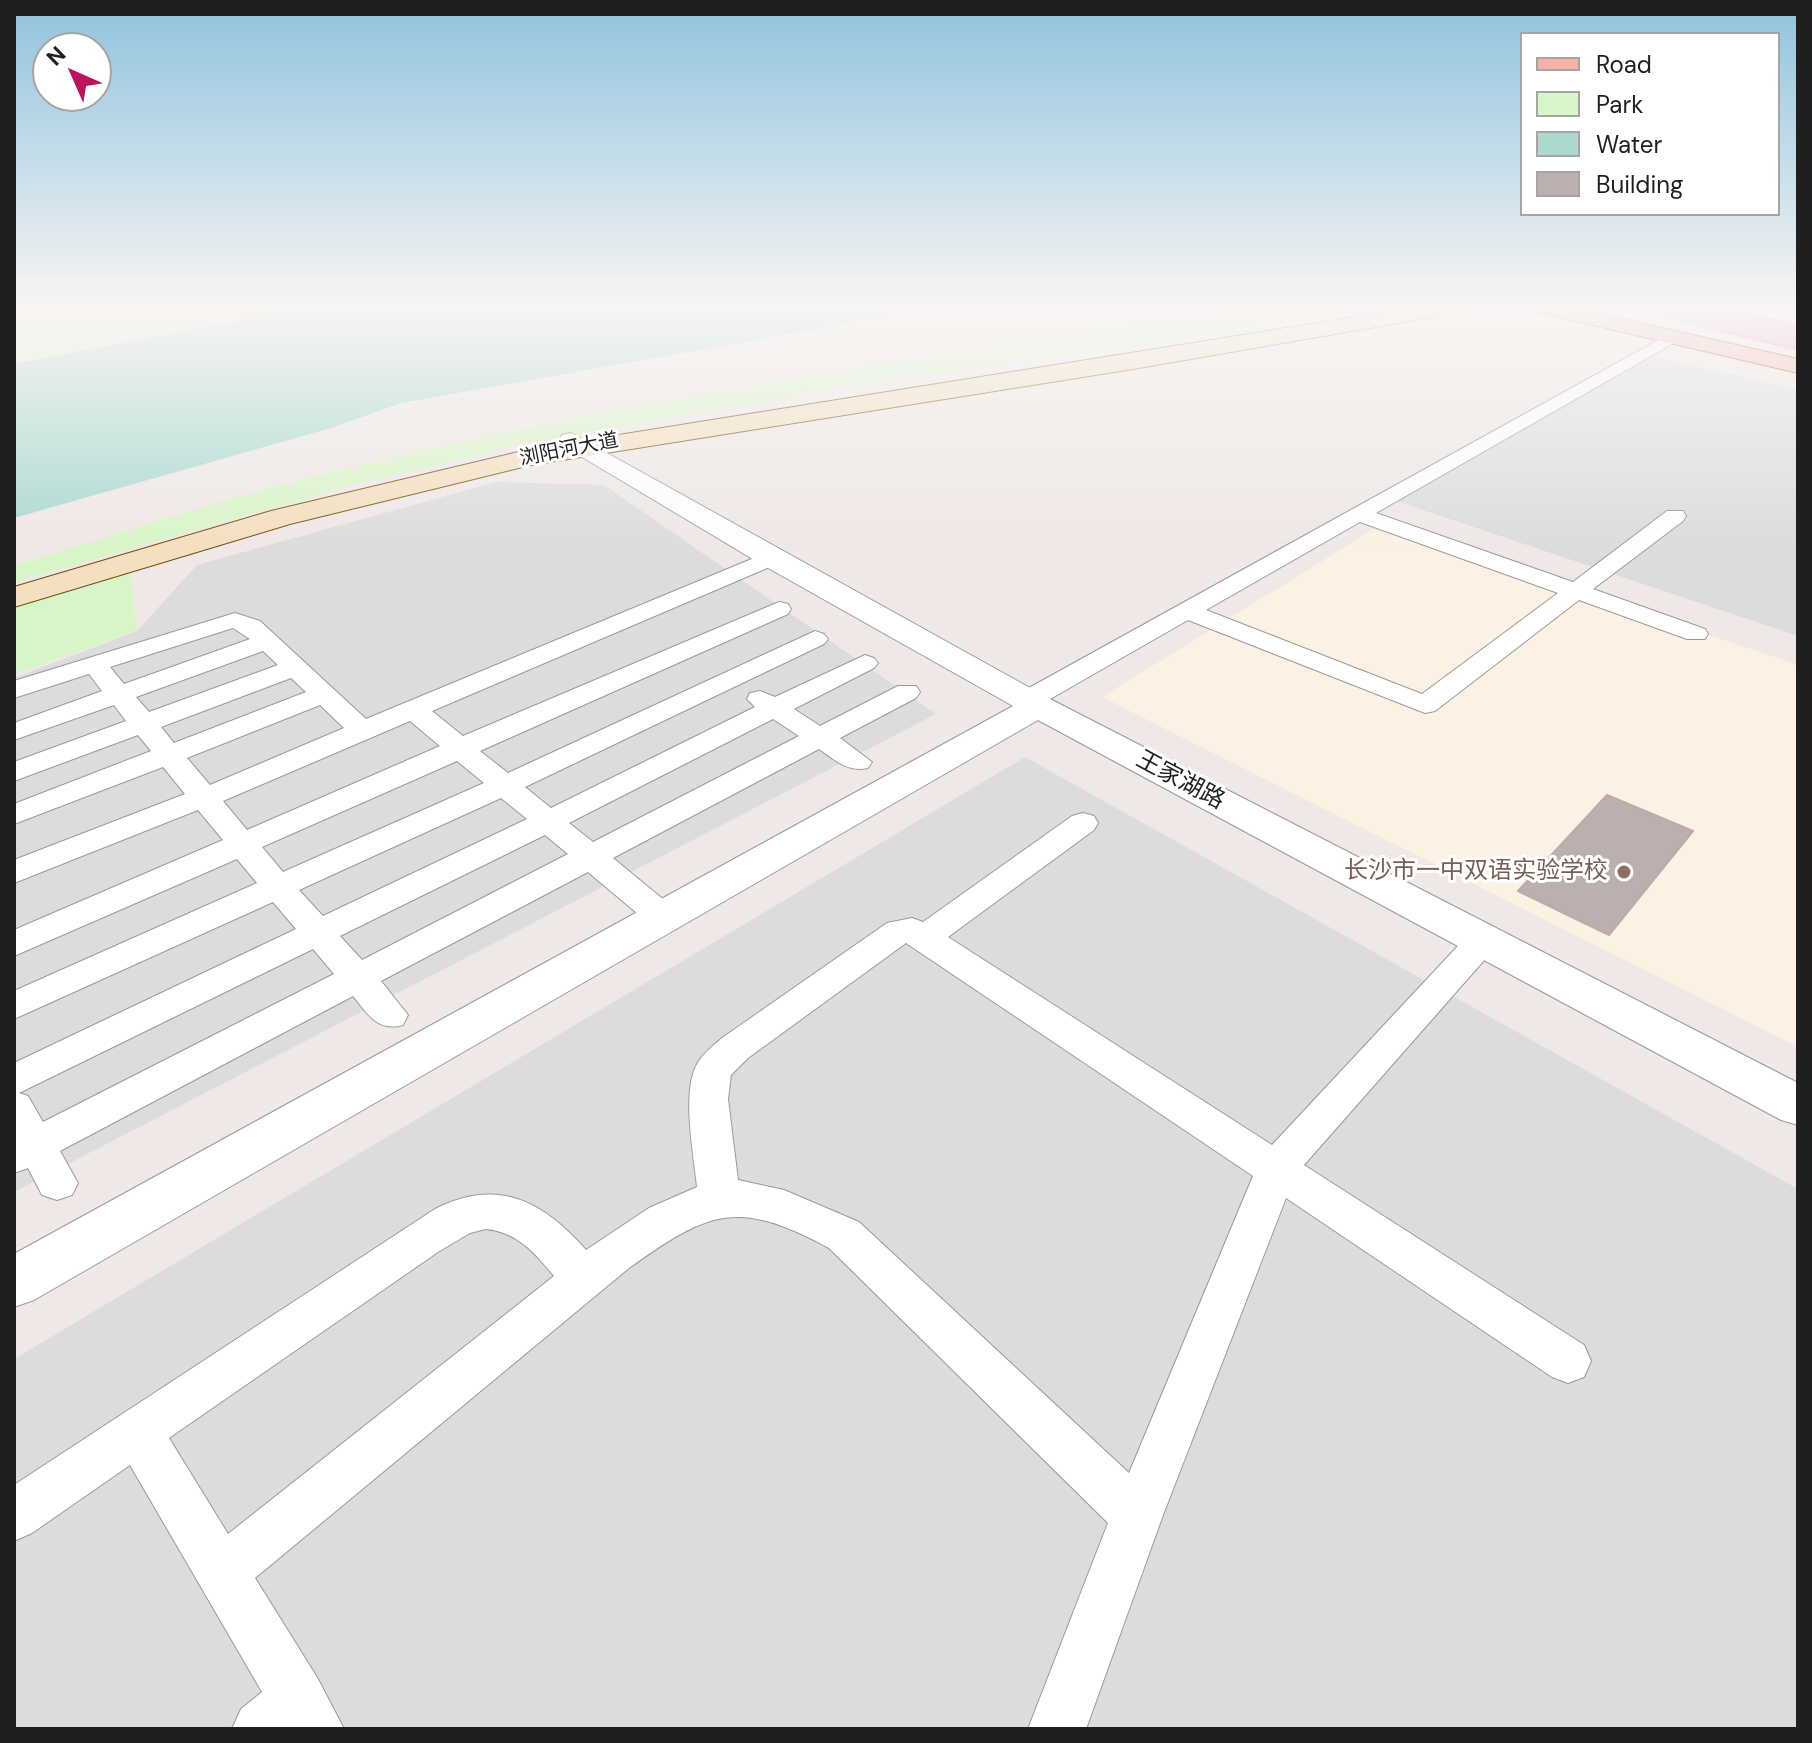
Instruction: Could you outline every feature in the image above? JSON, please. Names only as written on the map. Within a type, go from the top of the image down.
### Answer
[{"type":"main road","name":"浏阳河大道","points":[[14,588],[274,511],[576,444],[935,386]]},
{"type":"main road","name":"浏阳河大道","points":[[14,597],[281,517],[576,444],[968,386]]},
{"type":"street","points":[[14,1282],[663,917],[1188,611],[1585,386]]},
{"type":"street","name":"王家湖路","points":[[576,444],[771,558],[1033,703],[1798,1106]]},
{"type":"street","points":[[1359,514],[1696,634]]},
{"type":"street","points":[[1188,611],[1425,705],[1675,516]]},
{"type":"street","points":[[14,872],[204,798],[771,558]]},
{"type":"street","points":[[14,944],[244,846],[779,609]]},
{"type":"street","points":[[628,619],[858,762]]},
{"type":"street","points":[[14,690],[235,620],[251,626],[363,731]]},
{"type":"street","points":[[14,1006],[505,785],[815,639]]},
{"type":"street","points":[[14,732],[268,641]]},
{"type":"street","points":[[93,663],[278,887],[390,1015]]},
{"type":"street","points":[[14,1080],[865,663]]},
{"type":"street","points":[[14,772],[296,667]]},
{"type":"street","points":[[24,1151],[907,692]]},
{"type":"street","points":[[14,815],[324,694]]},
{"type":"street","points":[[414,710],[663,917]]},
{"type":"street","points":[[925,937],[1083,823]]},
{"type":"street","points":[[719,1199],[709,1099],[713,1070],[735,1048],[899,931],[912,930],[1568,1361]]},
{"type":"street","points":[[1057,1729],[1137,1515],[1277,1167],[1482,941]]},
{"type":"street","points":[[14,1107],[24,1151],[57,1183]]},
{"type":"street","points":[[222,1572],[583,1279],[664,1219],[719,1199],[762,1202],[803,1213],[844,1235],[1137,1515]]},
{"type":"street","points":[[14,1515],[423,1239],[467,1215],[506,1210],[545,1232],[583,1279]]},
{"type":"street","points":[[137,1431],[222,1572],[291,1719]]},
{"type":"shaded area","points":[[1594,386],[1782,386],[1798,390],[1798,636],[1393,500]]},
{"type":"shaded area","points":[[496,482],[604,485],[936,714],[14,1192],[14,678],[137,631],[197,565]]},
{"type":"shaded area","name":"长沙市一中双语实验学校","points":[[1382,524],[1798,665],[1798,1047],[1102,697]]},
{"type":"shaded area","points":[[1025,757],[1798,1189],[1798,1729],[14,1729],[14,1359]]},
{"type":"green space","points":[[750,386],[841,386],[516,446],[353,485],[14,582],[14,566],[267,489],[419,452]]},
{"type":"green space","points":[[129,568],[137,631],[14,674],[14,605]]},
{"type":"water","points":[[14,386],[495,386],[401,403],[331,428],[14,518]]},
{"type":"building","points":[[1607,795],[1693,831],[1609,935],[1518,891]]},
{"type":"place","name":"长沙市一中双语实验学校","points":[[1624,872]]}]
